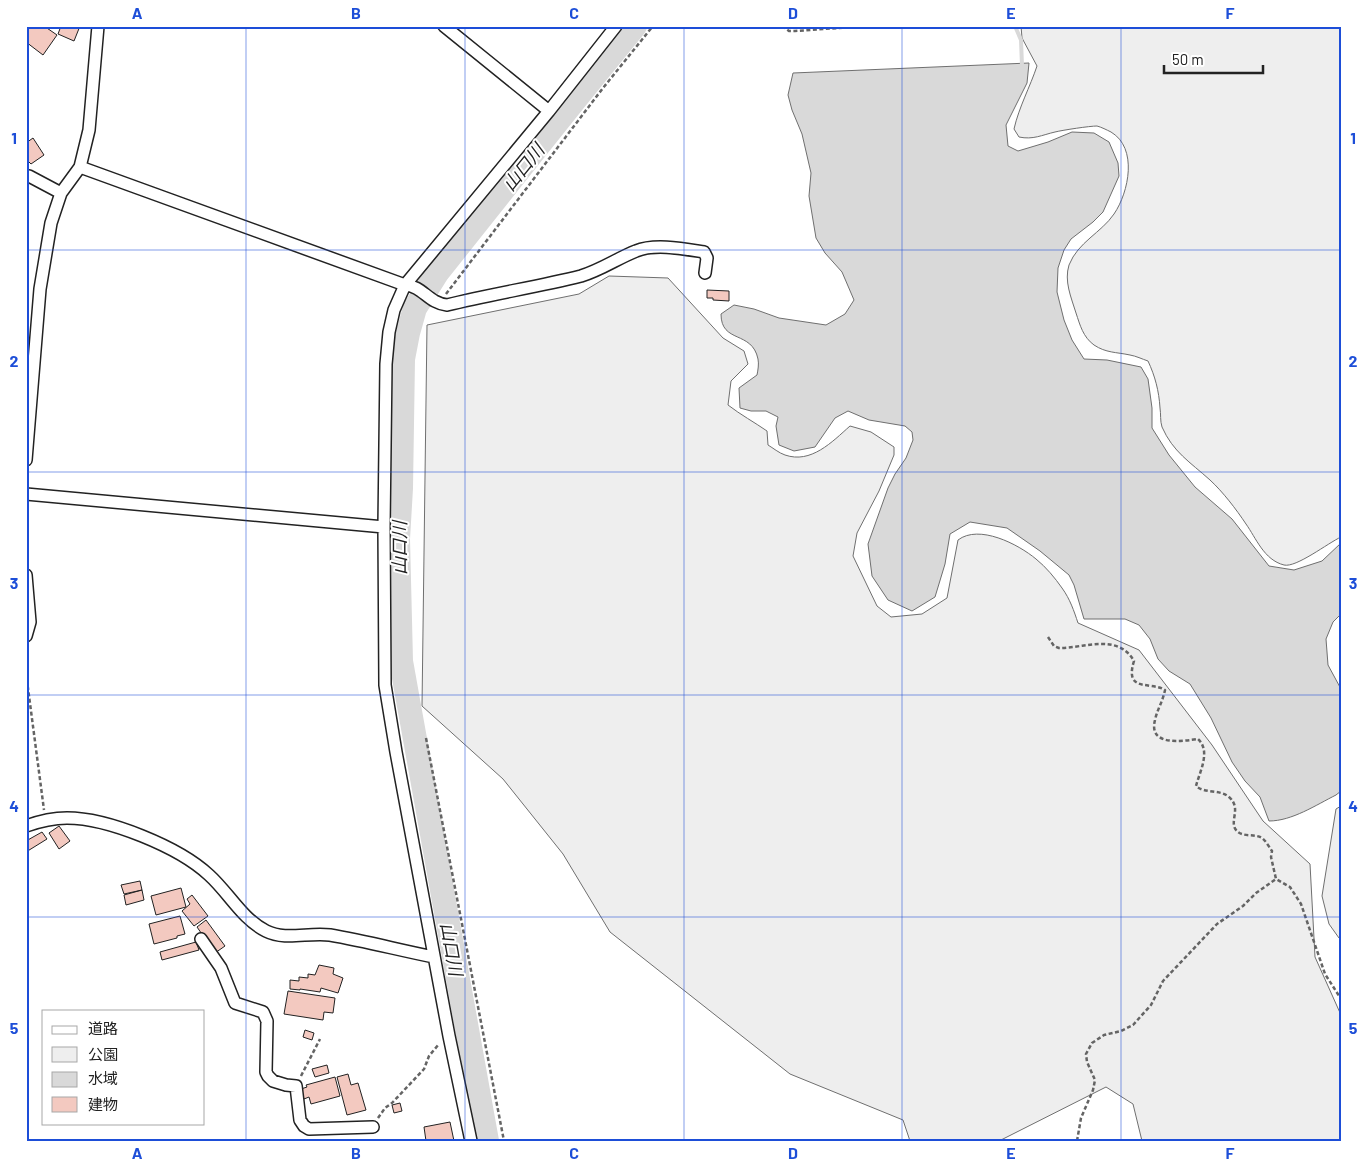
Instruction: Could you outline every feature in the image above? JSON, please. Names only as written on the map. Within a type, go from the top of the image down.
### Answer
[{"type":"street","points":[[26,460],[40,289],[51,223],[61,192],[80,167],[89,130],[98,26]]},
{"type":"street","points":[[444,26],[549,111]]},
{"type":"street","points":[[471,1141],[397,762],[385,685],[384,527],[388,340],[394,310],[409,285],[616,26]]},
{"type":"street","points":[[80,167],[409,285],[438,303],[447,304],[582,275],[609,265],[638,250],[652,248],[683,248],[704,252],[707,258],[705,273]]},
{"type":"street","points":[[26,176],[61,192]]},
{"type":"street","points":[[26,494],[384,527]]},
{"type":"street","points":[[26,575],[30,622],[26,636]]},
{"type":"street","points":[[26,826],[46,819],[74,819],[118,827],[149,840],[175,852],[209,875],[255,925],[278,936],[328,935],[434,957]]},
{"type":"street","points":[[201,939],[221,968],[236,1003],[263,1012],[267,1020],[266,1072],[273,1081],[296,1086],[300,1120],[304,1126],[309,1129],[373,1127]]},
{"type":"path","points":[[438,303],[653,26]]},
{"type":"path","points":[[782,26],[789,31],[795,32],[868,26]]},
{"type":"path","points":[[1048,637],[1054,646],[1059,648],[1103,643],[1113,645],[1129,653],[1134,661],[1132,668],[1136,683],[1144,686],[1160,687],[1165,690],[1164,698],[1154,722],[1154,729],[1159,736],[1169,742],[1198,739],[1203,744],[1205,753],[1196,786],[1201,790],[1228,796],[1236,810],[1234,825],[1236,830],[1242,835],[1257,836],[1264,839],[1272,851],[1271,857],[1276,879]]},
{"type":"path","points":[[26,672],[46,819]]},
{"type":"path","points":[[426,738],[504,1141]]},
{"type":"path","points":[[1276,879],[1290,886],[1301,904],[1325,974],[1341,999]]},
{"type":"path","points":[[1077,1141],[1081,1118],[1093,1090],[1095,1080],[1087,1062],[1086,1054],[1092,1043],[1104,1035],[1121,1031],[1133,1025],[1150,1005],[1163,981],[1216,924],[1243,906],[1256,893],[1276,879]]},
{"type":"path","points":[[373,1127],[385,1108],[424,1069],[429,1056],[449,1036]]},
{"type":"path","points":[[296,1086],[320,1039]]},
{"type":"green space","points":[[1021,26],[1341,26],[1341,537],[1304,559],[1296,563],[1284,565],[1266,554],[1224,495],[1171,443],[1162,427],[1158,390],[1148,361],[1132,355],[1098,348],[1090,342],[1082,331],[1069,289],[1067,277],[1069,265],[1078,250],[1114,214],[1127,183],[1128,159],[1125,148],[1119,139],[1111,132],[1097,126],[1064,130],[1033,138],[1019,137],[1014,129],[1037,66],[1022,38]]},
{"type":"green space","points":[[609,276],[668,278],[723,338],[744,351],[748,364],[731,381],[728,405],[767,431],[768,445],[778,452],[795,457],[804,457],[828,445],[850,426],[871,432],[894,447],[894,455],[879,491],[857,533],[853,556],[877,606],[891,617],[922,614],[947,598],[958,540],[977,534],[987,535],[1009,542],[1036,559],[1065,592],[1078,623],[1139,650],[1212,745],[1263,821],[1310,864],[1315,957],[1341,1015],[1341,1141],[1142,1141],[1133,1104],[1106,1087],[999,1141],[910,1141],[903,1120],[790,1074],[610,932],[563,854],[503,779],[422,706],[427,325],[579,294]]},
{"type":"green space","points":[[1341,806],[1341,938],[1339,938],[1329,924],[1322,896],[1336,809]]},
{"type":"water","points":[[1029,63],[1027,83],[1006,125],[1008,146],[1018,151],[1072,132],[1094,133],[1109,142],[1118,163],[1119,176],[1103,212],[1071,239],[1064,250],[1058,268],[1057,292],[1064,320],[1072,340],[1084,359],[1107,360],[1141,367],[1148,379],[1152,408],[1152,428],[1169,455],[1195,487],[1232,519],[1269,566],[1294,570],[1322,561],[1341,543],[1341,614],[1333,622],[1326,639],[1328,665],[1341,689],[1341,791],[1312,808],[1295,815],[1269,821],[1260,797],[1245,781],[1232,762],[1211,718],[1190,684],[1169,671],[1158,659],[1150,639],[1139,625],[1125,619],[1084,619],[1074,585],[1069,575],[1040,551],[1007,528],[970,522],[950,534],[945,564],[935,597],[912,611],[888,600],[872,576],[868,544],[888,488],[906,458],[913,440],[912,432],[905,426],[869,420],[848,411],[835,418],[815,447],[794,451],[779,445],[776,426],[778,417],[766,411],[751,411],[740,408],[739,388],[757,375],[758,359],[755,350],[750,344],[726,330],[722,323],[721,314],[734,305],[754,309],[779,318],[826,325],[845,314],[854,300],[842,272],[825,253],[816,238],[809,196],[811,173],[802,134],[788,95],[793,73]]},
{"type":"building","points":[[26,26],[44,26],[57,35],[43,55],[26,42]]},
{"type":"building","points":[[61,26],[80,26],[74,41],[58,34]]},
{"type":"building","points":[[33,138],[44,155],[31,164],[26,162],[26,143]]},
{"type":"building","points":[[707,290],[729,291],[729,301],[707,298]]},
{"type":"building","points":[[59,826],[70,841],[59,849],[49,833]]},
{"type":"building","points":[[42,832],[47,839],[26,852],[26,841]]},
{"type":"building","points":[[140,881],[142,890],[124,894],[121,885]]},
{"type":"building","points":[[181,888],[186,907],[156,915],[151,896]]},
{"type":"building","points":[[142,890],[144,900],[126,905],[124,895]]},
{"type":"building","points":[[192,895],[208,916],[194,926],[182,911],[190,904],[187,899]]},
{"type":"building","points":[[180,916],[185,934],[154,944],[149,924]]},
{"type":"building","points":[[206,920],[225,946],[215,953],[197,927]]},
{"type":"building","points":[[196,942],[199,950],[162,960],[160,952]]},
{"type":"building","points":[[319,965],[334,968],[333,974],[343,978],[338,993],[321,988],[320,992],[290,989],[290,980],[299,981],[299,977],[308,978],[308,974],[315,975]]},
{"type":"building","points":[[288,991],[335,998],[333,1013],[324,1012],[323,1020],[284,1014]]},
{"type":"building","points":[[305,1030],[314,1033],[312,1040],[303,1037]]},
{"type":"building","points":[[327,1065],[329,1073],[315,1077],[312,1069]]},
{"type":"building","points":[[348,1074],[351,1085],[358,1083],[366,1110],[347,1115],[337,1077]]},
{"type":"building","points":[[335,1077],[340,1096],[311,1104],[309,1097],[304,1099],[301,1089],[307,1087],[306,1085]]},
{"type":"building","points":[[400,1103],[402,1111],[394,1113],[392,1105]]},
{"type":"building","points":[[450,1122],[454,1141],[426,1141],[424,1127]]},
{"type":"waterway","name":"山口川","points":[[487,1141],[401,661],[398,539],[401,488],[403,359],[415,308],[437,273],[635,26]]},
{"type":"waterway","points":[[1015,26],[1021,40],[1022,66]]}]
